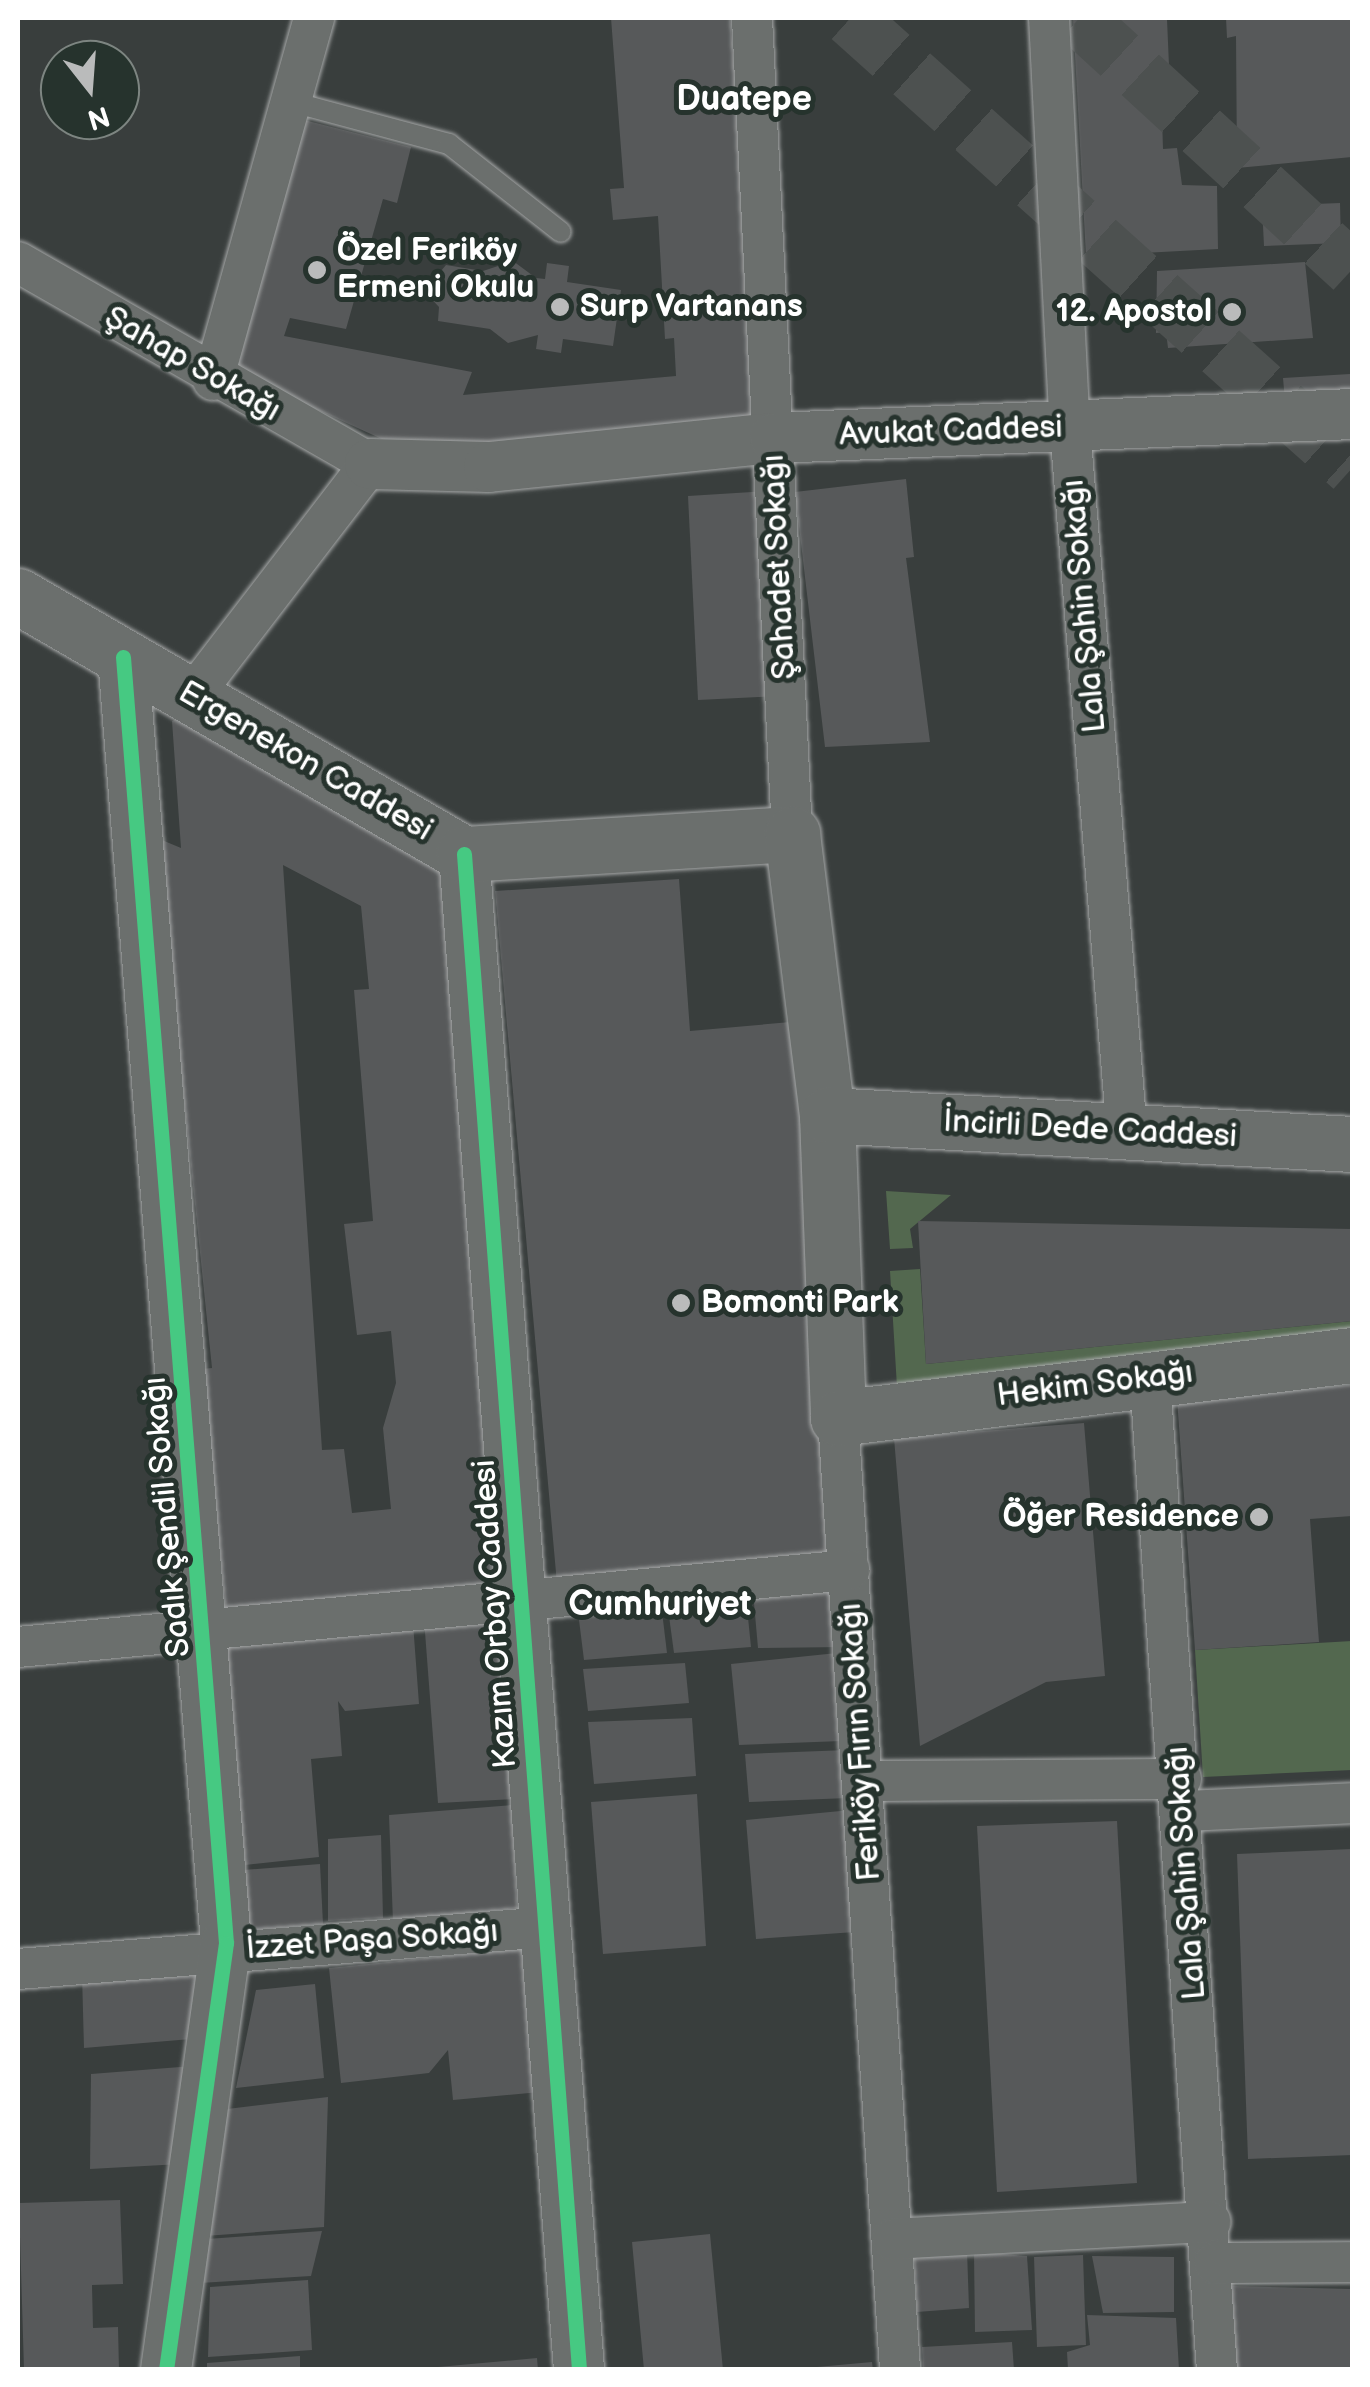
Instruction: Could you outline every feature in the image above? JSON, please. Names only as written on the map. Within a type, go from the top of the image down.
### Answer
[{"type":"main road","name":"Ergenekon Caddesi","points":[[18,596],[464,854],[792,834]]},
{"type":"main road","name":"Şahadet Sokağı","points":[[792,834],[827,1114]]},
{"type":"main road","name":"İncirli Dede Caddesi","points":[[827,1114],[1352,1144]]},
{"type":"main road","name":"Feriköy Fırın Sokağı","points":[[827,1114],[838,1418]]},
{"type":"main road","name":"Hekim Sokağı","points":[[838,1418],[1352,1355]]},
{"type":"street","points":[[213,380],[314,18]]},
{"type":"street","name":"Şahadet Sokağı","points":[[752,18],[792,834]]},
{"type":"street","name":"Lala Şahin Sokağı","points":[[1048,18],[1070,428],[1127,1134]]},
{"type":"street","name":"Şahap Sokağı","points":[[18,262],[213,380],[370,464]]},
{"type":"street","name":"Avukat Caddesi","points":[[370,464],[489,467],[774,438],[1352,414]]},
{"type":"street","points":[[192,696],[370,464]]},
{"type":"street","name":"Sadık Şendil Sokağı","points":[[123,657],[206,1630],[224,1952],[166,2370]]},
{"type":"street","name":"Kazım Orbay Caddesi","points":[[464,854],[579,2370]]},
{"type":"street","name":"Lala Şahin Sokağı","points":[[1150,1378],[1183,1795],[1214,2263],[1217,2370]]},
{"type":"street","name":"Feriköy Fırın Sokağı","points":[[838,1418],[900,2370]]},
{"type":"street","points":[[18,1647],[849,1570]]},
{"type":"street","points":[[864,1781],[1352,1803]]},
{"type":"street","name":"İzzet Paşa Sokağı","points":[[18,1969],[548,1927]]},
{"type":"street","points":[[892,2239],[1211,2222]]},
{"type":"street","points":[[1214,2263],[1352,2262]]},
{"type":"lane","points":[[292,102],[449,144],[560,232]]},
{"type":"green space","points":[[886,1191],[951,1195],[910,1229],[913,1248],[890,1249]]},
{"type":"green space","points":[[920,1269],[926,1364],[1352,1321],[1352,1347],[897,1387],[890,1271]]},
{"type":"green space","points":[[1352,1641],[1352,1770],[1203,1777],[1195,1650]]},
{"type":"building","points":[[611,18],[730,18],[764,434],[415,454],[234,372],[300,119],[411,147],[397,203],[383,199],[346,329],[290,318],[284,336],[472,372],[463,395],[676,376],[674,338],[665,339],[658,216],[613,220],[610,189],[624,188]]},
{"type":"building","points":[[1073,18],[1167,19],[1170,89],[1154,90],[1155,118],[1162,117],[1163,149],[1177,148],[1182,185],[1217,186],[1218,249],[1086,256]]},
{"type":"building","points":[[1226,18],[1351,18],[1352,157],[1237,168],[1236,36],[1227,38]]},
{"type":"building","points":[[1340,203],[1341,243],[1264,246],[1262,206]]},
{"type":"building","points":[[513,261],[536,278],[545,279],[547,263],[569,266],[567,282],[621,290],[613,346],[563,339],[561,353],[536,349],[538,335],[508,343],[490,329],[438,321],[439,307],[424,291],[446,265],[483,271]]},
{"type":"building","name":"12. Apostol","points":[[1305,262],[1313,338],[1168,348],[1166,332],[1156,333],[1157,271]]},
{"type":"building","points":[[1350,374],[1352,409],[1286,412],[1283,378]]},
{"type":"building","points":[[906,479],[914,557],[906,558],[930,742],[825,747],[795,492]]},
{"type":"building","points":[[767,491],[777,696],[698,700],[688,496]]},
{"type":"building","points":[[194,711],[448,864],[493,1593],[227,1620],[202,1369],[212,1368],[157,838],[181,848],[172,721]],"holes":[[[283,865],[361,906],[369,989],[354,990],[373,1221],[344,1224],[357,1335],[391,1331],[396,1383],[383,1428],[391,1509],[352,1513],[344,1449],[322,1450]]]},
{"type":"building","name":"Bomonti Park","points":[[679,879],[690,1031],[813,1020],[845,1568],[558,1595],[495,891]]},
{"type":"building","points":[[918,1221],[1352,1229],[1352,1321],[926,1364]]},
{"type":"building","name":"Öğer Residence","points":[[1352,1385],[1352,1516],[1310,1519],[1319,1642],[1195,1650],[1177,1398]]},
{"type":"building","points":[[1084,1423],[1105,1676],[1046,1682],[920,1746],[894,1438]]},
{"type":"building","points":[[839,1584],[844,1647],[758,1648],[753,1592]]},
{"type":"building","points":[[745,1588],[751,1647],[674,1653],[666,1594]]},
{"type":"building","points":[[660,1595],[667,1653],[584,1660],[577,1604]]},
{"type":"building","points":[[496,1610],[513,1799],[438,1803],[424,1619]]},
{"type":"building","points":[[413,1623],[419,1704],[345,1711],[338,1701],[342,1756],[311,1759],[319,1857],[245,1865],[223,1637]]},
{"type":"building","points":[[837,1653],[842,1741],[739,1745],[731,1664]]},
{"type":"building","points":[[685,1663],[689,1703],[588,1711],[583,1669]]},
{"type":"building","points":[[692,1718],[696,1776],[594,1784],[588,1722]]},
{"type":"building","points":[[847,1750],[848,1798],[749,1802],[745,1754]]},
{"type":"building","points":[[697,1794],[706,1946],[603,1954],[591,1802]]},
{"type":"building","points":[[512,1805],[517,1908],[393,1922],[389,1815]]},
{"type":"building","points":[[851,1810],[855,1932],[756,1939],[746,1820]]},
{"type":"building","points":[[1117,1821],[1137,2183],[997,2192],[977,1826]]},
{"type":"building","points":[[381,1835],[383,1918],[328,1921],[328,1839]]},
{"type":"building","points":[[1352,1849],[1352,2155],[1248,2159],[1237,1854]]},
{"type":"building","points":[[320,1864],[323,1924],[246,1930],[243,1870]]},
{"type":"building","points":[[528,1948],[540,2092],[453,2100],[448,2050],[429,2073],[341,2083],[329,1968]]},
{"type":"building","points":[[212,1963],[203,2038],[84,2048],[82,1974]]},
{"type":"building","points":[[315,1984],[324,2078],[236,2088],[256,1990]]},
{"type":"building","points":[[193,2066],[181,2164],[90,2169],[91,2074]]},
{"type":"building","points":[[328,2097],[324,2227],[205,2236],[219,2110]]},
{"type":"building","points":[[120,2200],[123,2284],[92,2285],[93,2328],[118,2327],[119,2370],[24,2370],[19,2203]]},
{"type":"building","points":[[322,2231],[311,2276],[200,2283],[207,2239]]},
{"type":"building","points":[[710,2234],[723,2370],[644,2370],[632,2242]]},
{"type":"building","points":[[967,2250],[969,2308],[917,2312],[914,2251]]},
{"type":"building","points":[[974,2252],[1027,2256],[1032,2330],[975,2332]]},
{"type":"building","points":[[1083,2255],[1086,2345],[1037,2347],[1034,2257]]},
{"type":"building","points":[[1092,2256],[1174,2257],[1174,2312],[1103,2313]]},
{"type":"building","points":[[308,2280],[312,2350],[208,2357],[210,2287]]},
{"type":"building","points":[[1230,2286],[1352,2289],[1352,2370],[1236,2370]]},
{"type":"building","points":[[1087,2315],[1176,2318],[1179,2370],[1068,2370],[1067,2352],[1090,2345]]},
{"type":"building","points":[[1012,2342],[1014,2370],[923,2370],[922,2347]]},
{"type":"building","points":[[300,2356],[300,2370],[207,2370],[207,2363]]},
{"type":"building","points":[[537,2358],[538,2370],[438,2370],[438,2367]]},
{"type":"building","points":[[872,2362],[873,2370],[817,2370],[817,2367]]},
{"type":"tunnel","points":[[850,18],[1352,468]]},
{"type":"tunnel","points":[[1079,18],[1352,269]]},
{"type":"cycle path","points":[[123,657],[226,1943],[166,2370]]},
{"type":"cycle path","points":[[464,854],[579,2370]]},
{"type":"place","name":"Özel Feriköy Ermeni Okulu","points":[[317,270]]},
{"type":"place","name":"Surp Vartanans","points":[[560,307]]},
{"type":"place","name":"12. Apostol","points":[[1232,312]]},
{"type":"place","name":"Bomonti Park","points":[[681,1303]]},
{"type":"place","name":"Öğer Residence","points":[[1259,1517]]},
{"type":"district","name":"Duatepe","points":[[744,100]]},
{"type":"district","name":"Cumhuriyet","points":[[660,1605]]}]
